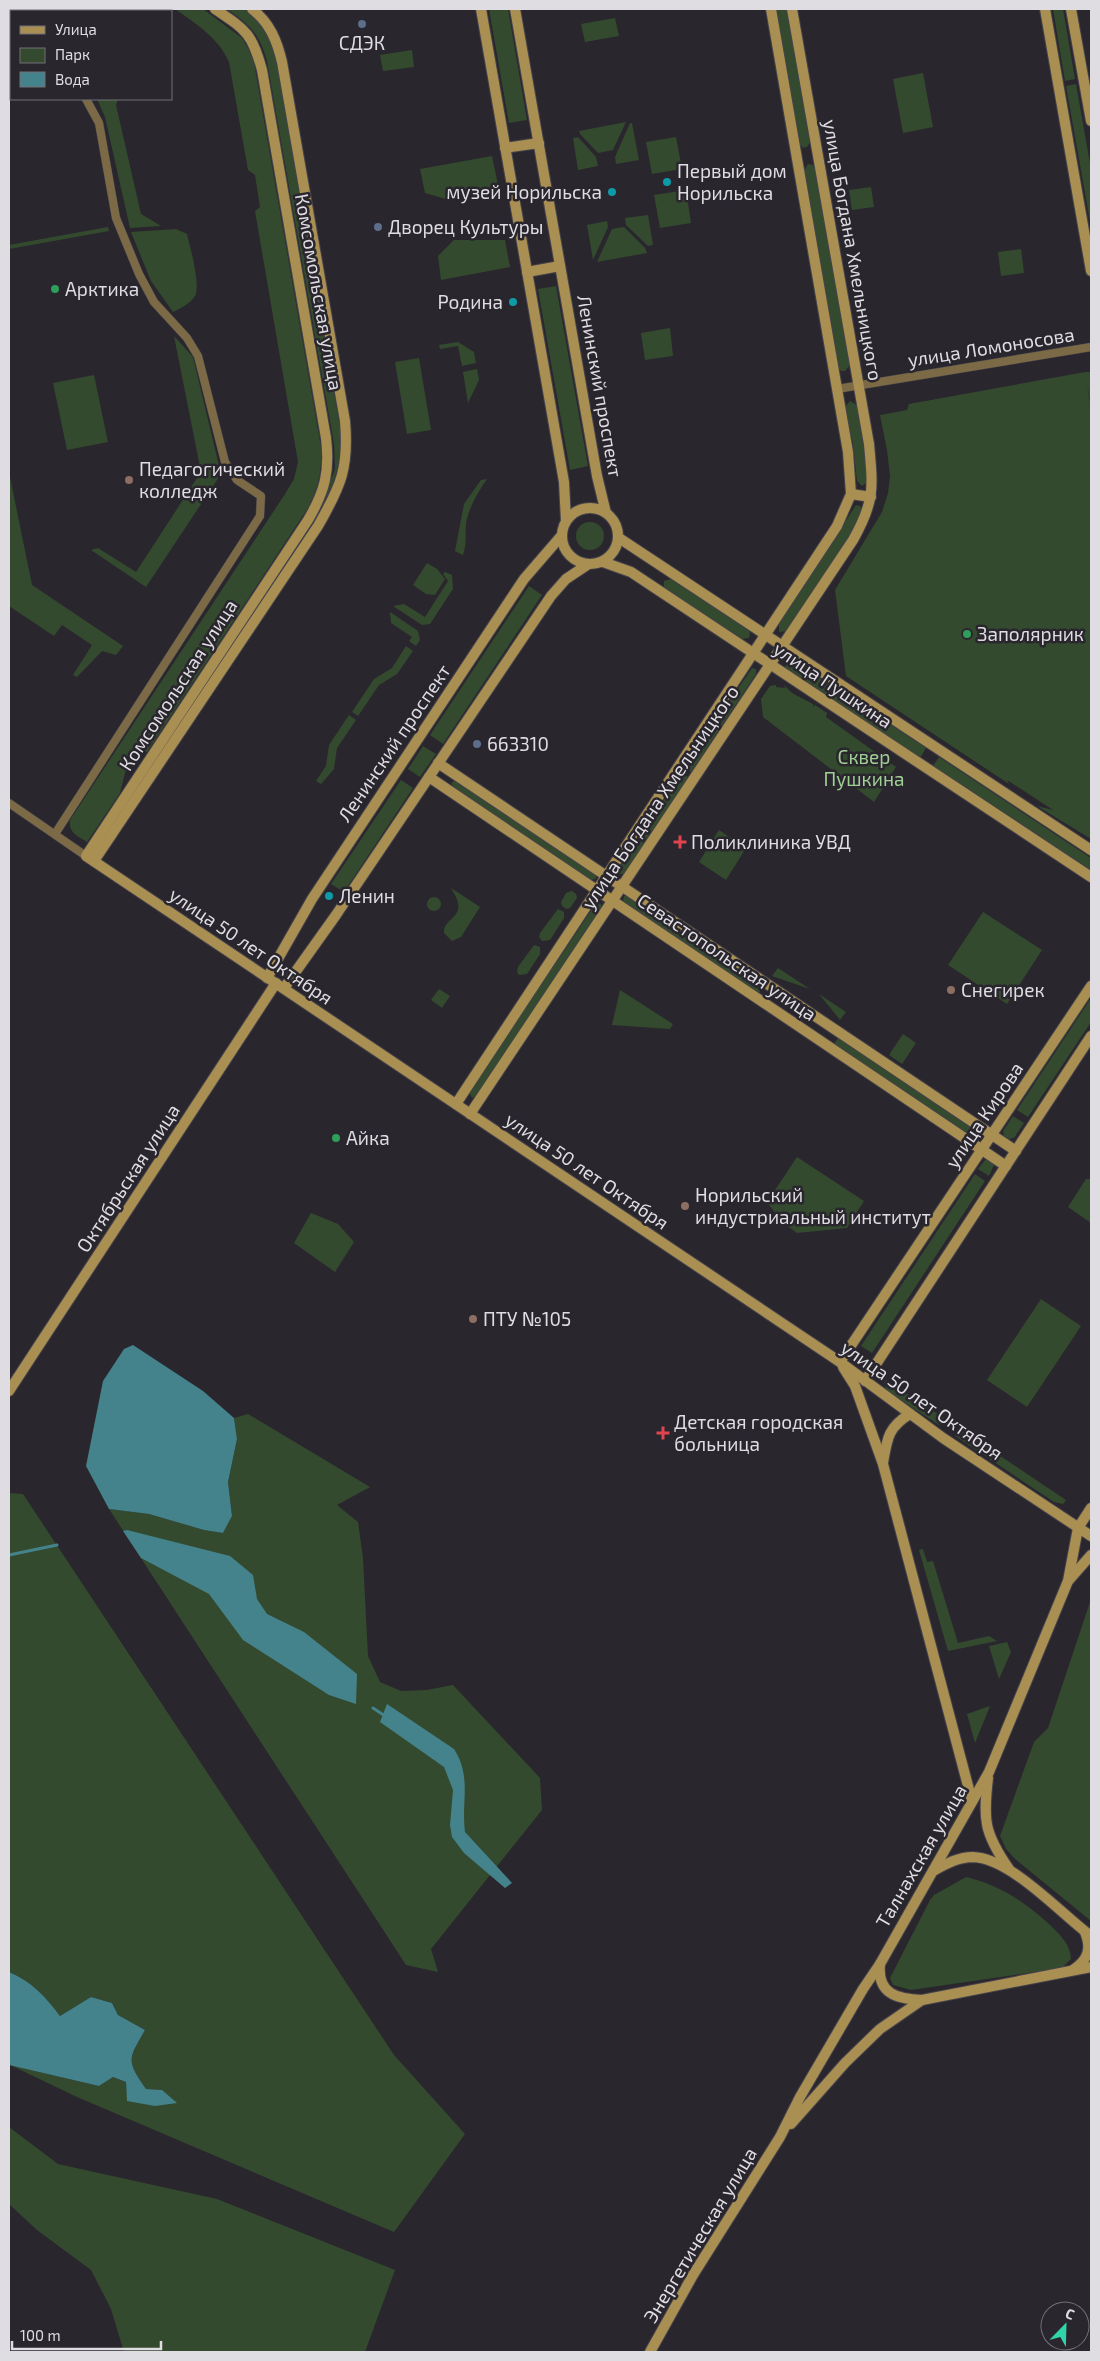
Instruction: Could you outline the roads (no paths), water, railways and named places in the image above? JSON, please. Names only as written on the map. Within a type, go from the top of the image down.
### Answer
[{"type":"street","name":"Комсомольская улица","points":[[216,9],[243,28],[250,36],[255,44],[262,70],[328,456],[328,474],[315,508],[270,588]]},
{"type":"street","name":"Комсомольская улица","points":[[90,858],[270,588],[333,500],[344,473],[347,442],[282,62],[277,42],[271,29],[262,16],[252,9]]},
{"type":"street","points":[[481,9],[564,482],[566,521],[562,535],[563,546],[568,555],[577,562],[587,565]]},
{"type":"street","name":"Ленинский проспект","points":[[515,9],[597,476],[606,513]]},
{"type":"street","name":"улица Богдана Хмельницкого","points":[[456,1104],[838,526],[851,494],[848,452],[771,9]]},
{"type":"street","name":"улица Богдана Хмельницкого","points":[[470,1114],[853,540],[869,509],[872,478],[869,444],[792,9]]},
{"type":"street","points":[[1045,9],[1091,271]]},
{"type":"street","points":[[1072,9],[1091,121]]},
{"type":"street","points":[[54,834],[260,516],[261,496],[237,480],[225,462],[198,356],[187,338],[154,302],[140,274],[116,218],[99,123],[87,100]]},
{"type":"street","points":[[506,148],[539,143]]},
{"type":"street","points":[[527,272],[560,266]]},
{"type":"street","name":"улица Ломоносова","points":[[837,389],[1091,347]]},
{"type":"street","points":[[851,494],[871,497]]},
{"type":"street","points":[[276,983],[336,915],[550,596],[566,579],[587,565],[603,562],[614,552],[619,538],[616,523],[606,513],[596,508],[585,508],[574,513],[566,521]]},
{"type":"street","name":"Ленинский проспект","points":[[276,983],[312,898],[524,579],[562,535]]},
{"type":"street","name":"улица Пушкина","points":[[619,538],[1091,850]]},
{"type":"street","name":"улица Пушкина","points":[[603,562],[631,572],[1091,878]]},
{"type":"street","name":"Севастопольская улица","points":[[438,763],[1016,1151]]},
{"type":"street","name":"Севастопольская улица","points":[[429,777],[1006,1166]]},
{"type":"street","points":[[9,803],[90,858]]},
{"type":"street","name":"улица 50 лет Октября","points":[[90,858],[840,1362],[910,1414],[1091,1536]]},
{"type":"street","name":"Октябрьская улица","points":[[9,1391],[276,983]]},
{"type":"street","name":"улица Кирова","points":[[840,1362],[1091,986]]},
{"type":"street","points":[[762,1002],[772,987]]},
{"type":"street","points":[[827,1046],[837,1031]]},
{"type":"street","points":[[864,1381],[1091,1036]]},
{"type":"street","points":[[840,1362],[855,1386],[883,1464],[972,1801]]},
{"type":"street","points":[[883,1464],[890,1430],[899,1420],[910,1414]]},
{"type":"street","name":"Талнахская улица","points":[[780,2137],[800,2097],[880,1964],[989,1772],[1068,1581],[1078,1528],[1091,1508]]},
{"type":"street","name":"Талнахская улица","points":[[1068,1581],[1091,1554]]},
{"type":"street","points":[[989,1772],[985,1808],[986,1825],[996,1851],[1010,1870]]},
{"type":"street","points":[[932,1872],[949,1862],[974,1857],[989,1860],[1010,1870],[1088,1934],[1090,1947],[1085,1960],[1072,1971]]},
{"type":"street","points":[[880,1964],[880,1982],[891,1993],[909,1999],[922,2000],[1091,1967]]},
{"type":"street","points":[[780,2137],[844,2062],[880,2029],[922,2000]]},
{"type":"street","name":"Энергетическая улица","points":[[650,2352],[693,2275],[780,2137]]},
{"type":"water","points":[[133,1345],[203,1391],[234,1418],[237,1439],[228,1482],[232,1516],[223,1533],[204,1530],[149,1514],[109,1509],[86,1466],[103,1381],[124,1349]]},
{"type":"water","points":[[127,1530],[230,1556],[253,1575],[257,1599],[267,1614],[304,1632],[357,1674],[356,1704],[329,1695],[243,1640],[209,1594],[141,1558],[123,1531]]},
{"type":"water","points":[[387,1704],[454,1749],[463,1769],[465,1832],[512,1883],[505,1888],[464,1853],[452,1837],[450,1825],[453,1790],[444,1767],[380,1722]]},
{"type":"water","points":[[9,1972],[38,1990],[60,2016],[91,1997],[112,2003],[118,2015],[145,2030],[135,2048],[132,2065],[146,2089],[162,2090],[177,2103],[155,2106],[127,2101],[126,2082],[113,2077],[99,2086],[9,2065]]},
{"type":"waterway","points":[[9,1555],[57,1545]]},
{"type":"waterway","points":[[373,1708],[385,1716]]},
{"type":"place","name":"СДЭК","points":[[362,24]]},
{"type":"place","name":"Первый дом Норильска","points":[[667,182]]},
{"type":"place","name":"музей Норильска","points":[[612,192]]},
{"type":"place","name":"Дворец Культуры","points":[[378,227]]},
{"type":"place","name":"Арктика","points":[[55,289]]},
{"type":"place","name":"Родина","points":[[513,302]]},
{"type":"place","name":"Педагогический колледж","points":[[129,480]]},
{"type":"place","name":"Заполярник","points":[[967,634]]},
{"type":"place","name":"663310","points":[[477,744]]},
{"type":"place","name":"Поликлиника УВД","points":[[680,842]]},
{"type":"place","name":"Ленин","points":[[329,896]]},
{"type":"place","name":"Снегирек","points":[[951,990]]},
{"type":"place","name":"Айка","points":[[336,1138]]},
{"type":"place","name":"Норильский индустриальный институт","points":[[685,1206]]},
{"type":"place","name":"ПТУ №105","points":[[473,1319]]},
{"type":"place","name":"Детская городская больница","points":[[663,1433]]},
{"type":"park label","name":"Сквер Пушкина","points":[[864,768]]}]
